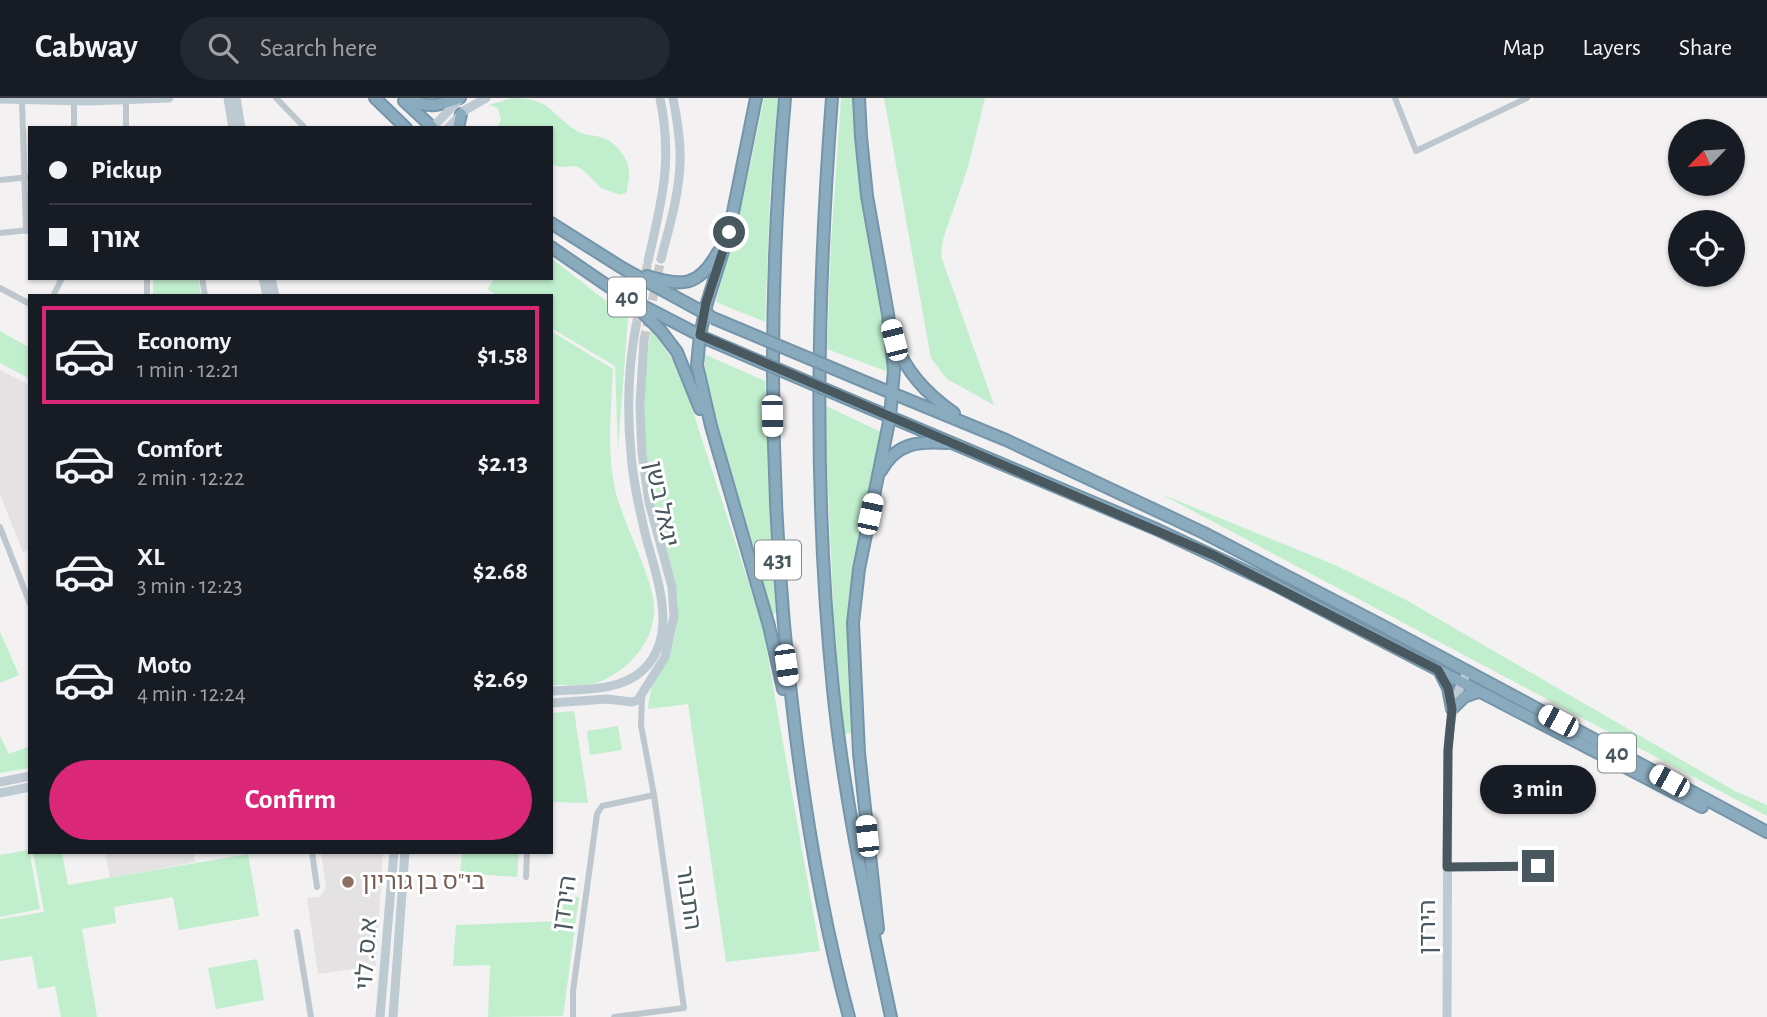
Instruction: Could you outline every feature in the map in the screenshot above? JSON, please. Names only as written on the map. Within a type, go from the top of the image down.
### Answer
[{"type":"highway","points":[[375,98],[404,126]]},
{"type":"highway","points":[[400,98],[430,126]]},
{"type":"highway","points":[[406,98],[432,106],[461,98]]},
{"type":"highway","points":[[757,98],[729,232],[704,337],[697,354],[699,376],[778,662],[810,840]]},
{"type":"highway","name":"431","points":[[785,98],[772,339],[772,437],[780,587],[786,665],[810,840],[849,1017]]},
{"type":"highway","name":"431","points":[[832,98],[822,259],[818,401],[825,588],[833,690],[847,792],[872,931],[891,1017]]},
{"type":"highway","points":[[859,98],[867,196],[893,356],[890,417],[855,592],[853,664],[865,817],[888,1004]]},
{"type":"highway","points":[[458,126],[461,114]]},
{"type":"highway","name":"40","points":[[553,224],[624,269],[708,316],[1006,440],[1204,533],[1767,832]]},
{"type":"highway","points":[[624,269],[670,283],[690,282],[711,264],[729,232]]},
{"type":"highway","name":"40","points":[[553,248],[629,299],[704,337],[1213,555],[1767,841]]},
{"type":"highway","points":[[629,299],[661,331],[683,362],[729,489]]},
{"type":"highway","points":[[888,314],[900,355],[923,388],[954,414],[1006,440]]},
{"type":"highway","points":[[870,514],[879,475],[893,454],[902,447],[919,442],[956,444]]},
{"type":"highway","points":[[1438,670],[1448,688],[1452,709]]},
{"type":"highway","points":[[1452,709],[1464,697],[1478,692]]},
{"type":"main road","points":[[0,99],[126,101],[169,98]]},
{"type":"main road","points":[[228,98],[233,126]]},
{"type":"main road","points":[[236,98],[241,126]]},
{"type":"main road","points":[[434,126],[461,98]]},
{"type":"main road","points":[[450,126],[471,106],[486,98]]},
{"type":"main road","points":[[648,261],[667,166],[667,141],[660,98]]},
{"type":"main road","points":[[661,259],[680,163],[679,133],[673,98]]},
{"type":"main road","name":"יגאל בשן","points":[[628,679],[644,670],[655,653],[663,616],[661,589],[638,504],[631,454],[631,351],[636,326]]},
{"type":"main road","name":"יגאל בשן","points":[[643,694],[665,657],[674,616],[672,587],[649,502],[642,453],[640,405],[644,340]]},
{"type":"main road","name":"הירדן","points":[[1447,1017],[1448,750],[1452,709],[1467,673]]},
{"type":"main road","points":[[627,701],[620,690],[628,679]]},
{"type":"main road","points":[[553,691],[596,688],[628,679],[639,681],[643,694],[638,700],[553,703]]},
{"type":"main road","points":[[0,782],[28,776]]},
{"type":"main road","points":[[0,793],[28,787]]},
{"type":"main road","name":"א.ס. לוי","points":[[380,1017],[394,854]]},
{"type":"main road","name":"א.ס. לוי","points":[[393,1017],[405,854]]},
{"type":"street","points":[[276,98],[302,126]]},
{"type":"street","points":[[1395,98],[1416,151],[1527,98]]},
{"type":"street","points":[[0,233],[28,230],[22,100]]},
{"type":"street","points":[[74,101],[74,126]]},
{"type":"street","points":[[126,101],[126,126]]},
{"type":"street","points":[[0,180],[27,177]]},
{"type":"street","points":[[0,288],[28,303]]},
{"type":"street","points":[[0,527],[28,597]]},
{"type":"street","name":"התבור","points":[[614,1017],[684,1008],[654,795],[641,725],[643,694]]},
{"type":"street","name":"התבור","points":[[627,701],[641,725]]},
{"type":"street","name":"הירדן","points":[[572,1017],[573,991],[597,814],[602,806],[654,795]]},
{"type":"street","points":[[312,854],[317,887]]},
{"type":"street","points":[[526,877],[527,854]]},
{"type":"street","points":[[1447,867],[1538,866],[1538,879]]},
{"type":"street","points":[[297,932],[311,1017]]},
{"type":"shaded area","points":[[0,370],[28,384],[28,551],[23,552],[0,495]]},
{"type":"shaded area","points":[[105,854],[193,854],[195,862],[110,878]]},
{"type":"shaded area","points":[[321,854],[383,854],[376,966],[318,974],[307,898],[320,897],[326,888]]},
{"type":"green space","points":[[512,98],[535,101],[549,108],[577,131],[612,143],[624,156],[628,166],[627,192],[621,195],[601,188],[576,166],[553,165],[553,126],[498,126],[501,120],[498,108],[489,105]]},
{"type":"green space","points":[[764,98],[778,98],[770,195],[765,322],[716,302]]},
{"type":"green space","points":[[841,98],[855,98],[888,372],[827,349]]},
{"type":"green space","points":[[884,98],[985,98],[968,167],[943,239],[941,256],[994,405],[947,379],[931,358]]},
{"type":"green space","points":[[553,260],[628,318],[618,449],[615,366],[553,329],[553,294],[495,294],[487,289],[494,280],[553,280]]},
{"type":"green space","points":[[153,280],[198,280],[201,294],[153,294]]},
{"type":"green space","points":[[651,329],[672,359],[683,381],[762,624],[820,951],[726,962],[688,704],[648,709],[652,688],[674,640],[678,603],[673,572],[656,521],[646,449],[645,377]]},
{"type":"green space","points":[[0,331],[28,347],[28,378],[0,363]]},
{"type":"green space","points":[[553,332],[613,369],[611,466],[617,497],[649,581],[654,607],[649,634],[634,658],[599,682],[553,685]]},
{"type":"green space","points":[[704,354],[765,381],[778,611],[771,617],[707,386]]},
{"type":"green space","points":[[824,405],[881,432],[849,596],[847,621],[853,734],[844,733],[834,620]]},
{"type":"green space","points":[[1161,494],[1335,565],[1406,600],[1735,791],[1767,805],[1767,816]]},
{"type":"green space","points":[[0,632],[19,675],[0,683]]},
{"type":"green space","points":[[574,711],[588,803],[553,802],[553,713]]},
{"type":"green space","points":[[618,726],[622,750],[590,755],[587,731]]},
{"type":"green space","points":[[0,736],[9,754],[28,747],[28,768],[0,773]]},
{"type":"green space","points":[[28,850],[40,909],[0,917],[0,855]]},
{"type":"green space","points":[[33,854],[62,854],[68,885],[248,854],[259,916],[179,930],[173,897],[114,907],[116,923],[82,929],[97,1017],[61,1017],[55,986],[38,989],[32,956],[0,961],[0,919],[44,912]]},
{"type":"green space","points":[[462,854],[519,854],[517,877],[460,873]]},
{"type":"green space","points":[[563,896],[579,897],[563,1016],[488,1017],[490,965],[453,966],[456,925],[562,921]]},
{"type":"green space","points":[[257,959],[264,1000],[216,1009],[208,968]]},
{"type":"tunnel","points":[[644,340],[661,259]]},
{"type":"tunnel","points":[[636,326],[648,261]]},
{"type":"place","name":"בי\"ס בן גוריון","points":[[348,882]]},
{"type":"route","points":[[729,232],[706,303],[700,335],[1156,529],[1271,583],[1438,670],[1448,688],[1452,709],[1448,750],[1447,867],[1538,866]]}]
